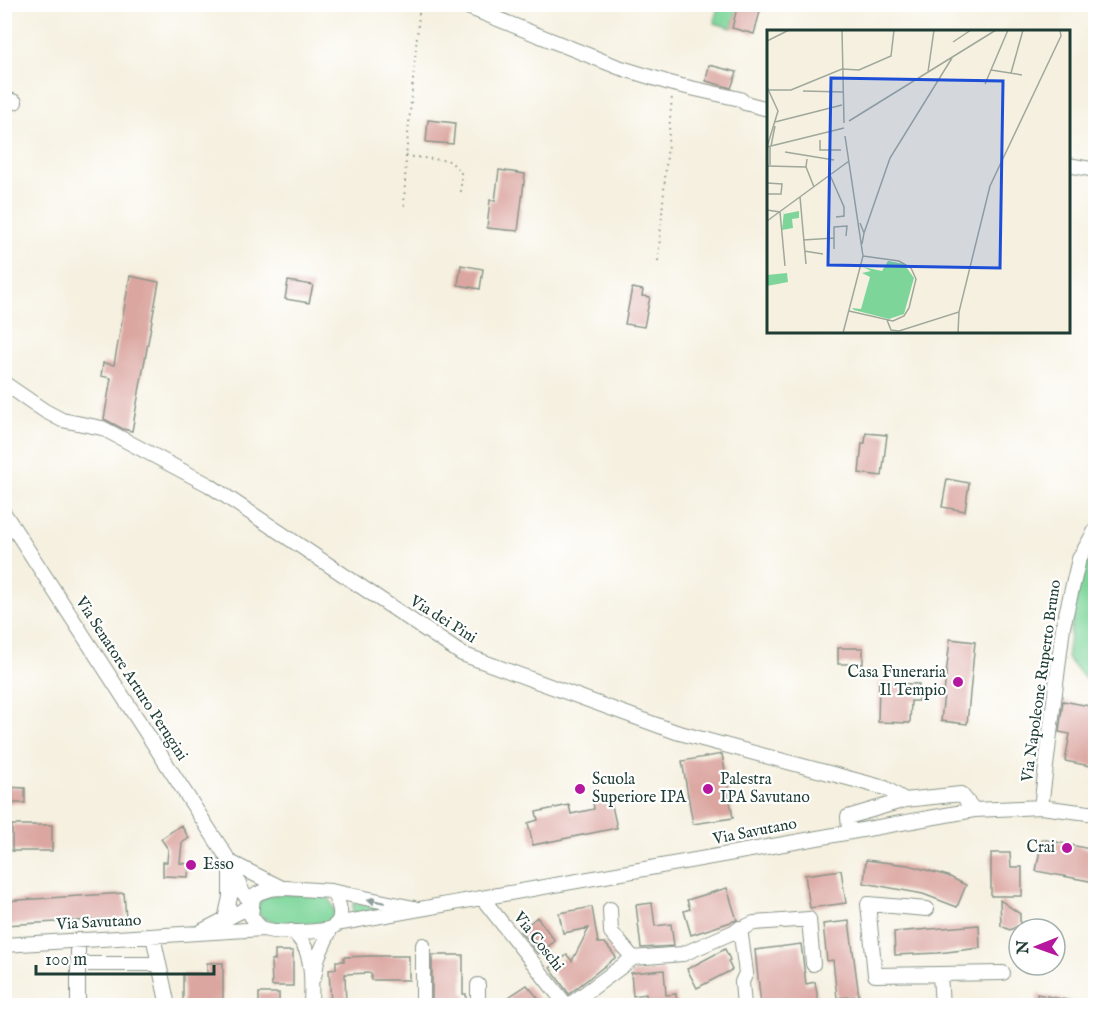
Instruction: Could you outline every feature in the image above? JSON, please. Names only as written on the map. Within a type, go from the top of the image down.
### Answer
[{"type":"street","points":[[460,4],[607,63],[674,84],[740,99],[745,103],[767,109]]},
{"type":"street","points":[[1070,165],[1095,170]]},
{"type":"street","name":"Via dei Pini","points":[[4,383],[53,416],[102,428],[209,485],[462,654],[676,732],[885,788],[905,800]]},
{"type":"street","name":"Via Senatore Arturo Perugini","points":[[4,513],[230,862],[243,893],[251,904],[251,916],[263,929]]},
{"type":"street","name":"Via Napoleone Ruperto Bruno","points":[[1041,807],[1063,627],[1078,559],[1095,529]]},
{"type":"street","points":[[849,831],[848,817],[905,800],[961,794],[975,810]]},
{"type":"street","name":"Via Savutano","points":[[4,945],[263,929],[291,931],[333,926],[975,810],[1041,807],[1095,814]]},
{"type":"street","points":[[225,920],[230,897],[230,862],[282,888]]},
{"type":"street","points":[[195,935],[251,904],[253,897],[259,892],[282,888],[331,891],[422,910]]},
{"type":"street","points":[[311,1005],[318,957],[340,910],[338,899],[331,891]]},
{"type":"street","name":"Via Coschi","points":[[483,899],[568,1005]]},
{"type":"street","points":[[927,909],[868,904],[875,975],[1003,973]]},
{"type":"street","points":[[610,909],[611,932],[633,958]]},
{"type":"street","points":[[568,1005],[633,958],[682,954],[754,923],[809,919],[813,964]]},
{"type":"street","points":[[740,928],[746,973],[742,982],[744,1005]]},
{"type":"street","points":[[291,931],[299,937],[307,949],[312,988]]},
{"type":"street","points":[[153,936],[168,1005]]},
{"type":"street","points":[[78,940],[78,1005]]},
{"type":"street","points":[[423,945],[423,1005]]},
{"type":"street","points":[[78,964],[159,964]]},
{"type":"street","points":[[940,975],[942,1005]]},
{"type":"street","points":[[478,985],[478,1005]]},
{"type":"path","points":[[404,206],[406,156],[420,4]]},
{"type":"path","points":[[658,261],[674,84]]},
{"type":"path","points":[[406,156],[450,161],[460,172],[461,193]]},
{"type":"green space","points":[[719,5],[738,5],[732,28],[714,23]]},
{"type":"green space","points":[[1095,543],[1095,685],[1090,684],[1067,658],[1080,583]]},
{"type":"green space","points":[[278,893],[329,898],[335,912],[331,920],[326,923],[299,924],[272,921],[257,913],[260,901]]},
{"type":"green space","points":[[353,903],[386,908],[353,916]]},
{"type":"building","points":[[738,4],[762,4],[754,34],[732,28]]},
{"type":"building","points":[[709,65],[737,72],[731,88],[706,81]]},
{"type":"building","points":[[428,120],[455,123],[453,144],[426,142]]},
{"type":"building","points":[[499,170],[525,174],[518,231],[487,228],[490,200],[495,201]]},
{"type":"building","points":[[461,265],[483,269],[480,289],[458,285]]},
{"type":"building","points":[[130,276],[159,282],[132,431],[104,419],[111,378],[101,376],[103,363],[114,365]]},
{"type":"building","points":[[288,281],[313,285],[309,303],[285,299]]},
{"type":"building","points":[[632,288],[643,290],[642,296],[650,297],[644,327],[625,324]]},
{"type":"building","points":[[866,433],[887,435],[882,476],[859,473],[862,443],[865,443]]},
{"type":"building","points":[[947,479],[969,483],[965,511],[942,507]]},
{"type":"building","name":"Casa Funeraria Il Tempio","points":[[950,639],[975,642],[967,724],[941,721]]},
{"type":"building","points":[[838,648],[863,648],[863,664],[838,664]]},
{"type":"building","points":[[879,683],[919,684],[918,701],[911,701],[910,723],[878,722]]},
{"type":"building","points":[[1063,701],[1095,707],[1095,767],[1065,761],[1070,734],[1059,732]]},
{"type":"building","name":"Palestra IPA Savutano","points":[[722,754],[733,818],[693,824],[682,761]]},
{"type":"building","points":[[6,787],[25,788],[25,803],[4,803]]},
{"type":"building","points":[[610,797],[617,828],[533,845],[528,823],[538,820],[536,812],[569,805],[571,814],[594,809],[593,801]]},
{"type":"building","points":[[12,825],[52,825],[52,851],[12,851]]},
{"type":"building","points":[[181,825],[189,838],[182,843],[180,863],[189,864],[188,877],[163,876],[163,862],[167,862],[168,849],[161,839]]},
{"type":"building","points":[[1042,839],[1095,850],[1095,882],[1036,871]]},
{"type":"building","points":[[991,853],[1010,853],[1011,867],[1022,867],[1022,896],[991,896]]},
{"type":"building","points":[[866,860],[908,865],[948,876],[966,885],[957,907],[923,894],[864,883]]},
{"type":"building","points":[[841,870],[846,903],[810,908],[805,875]]},
{"type":"building","points":[[727,888],[737,920],[691,935],[684,911],[690,909],[687,900]]},
{"type":"building","points":[[124,893],[126,918],[4,925],[4,901]]},
{"type":"building","points":[[1000,900],[1020,914],[1020,917],[1007,917],[1007,929],[1001,926]]},
{"type":"building","points":[[652,903],[655,926],[671,924],[674,946],[641,948],[636,905]]},
{"type":"building","points":[[592,907],[598,943],[605,943],[616,957],[569,994],[550,968],[567,955],[572,961],[589,928],[563,933],[559,913]]},
{"type":"building","points":[[537,917],[555,941],[538,954],[520,931]]},
{"type":"building","points":[[849,921],[859,996],[837,998],[833,960],[827,961],[823,924]]},
{"type":"building","points":[[979,925],[980,948],[895,955],[894,932]]},
{"type":"building","points":[[801,944],[806,984],[815,982],[819,1005],[761,1005],[755,950]]},
{"type":"building","points":[[725,949],[732,970],[697,988],[687,969]]},
{"type":"building","points":[[275,951],[293,951],[293,986],[272,986],[271,960],[275,960]]},
{"type":"building","points":[[432,955],[463,955],[463,994],[466,994],[466,1005],[432,1005]]},
{"type":"building","points":[[409,956],[409,980],[371,980],[371,973],[345,974],[346,1005],[331,1005],[329,970],[336,969],[336,961],[344,961],[344,957]]},
{"type":"building","points":[[207,963],[223,963],[223,1005],[183,1005],[183,974],[207,974]]},
{"type":"building","points":[[664,970],[666,995],[676,994],[677,1005],[647,1005],[646,994],[633,996],[631,973]]},
{"type":"building","points":[[527,985],[544,1005],[516,1005],[509,997]]},
{"type":"building","points":[[259,993],[279,993],[279,1005],[259,1005]]},
{"type":"building","points":[[1037,994],[1072,1001],[1071,1005],[1037,1005]]},
{"type":"place","name":"Casa Funeraria Il Tempio","points":[[958,682]]},
{"type":"place","name":"Scuola Superiore IPA","points":[[580,789]]},
{"type":"place","name":"Palestra IPA Savutano","points":[[708,789]]},
{"type":"place","name":"Crai","points":[[1067,848]]},
{"type":"place","name":"Esso","points":[[191,865]]}]
